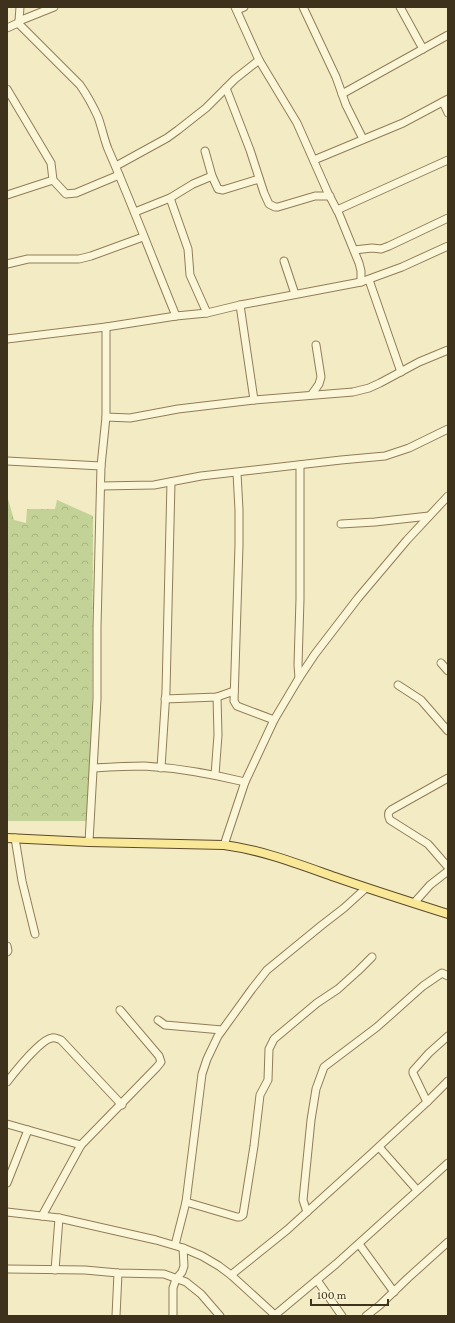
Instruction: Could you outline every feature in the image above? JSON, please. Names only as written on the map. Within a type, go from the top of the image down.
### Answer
[{"type":"main road","points":[[11,838],[89,842],[224,845],[263,852],[366,888],[448,914]]},
{"type":"street","points":[[18,22],[20,7]]},
{"type":"street","points":[[7,28],[54,7]]},
{"type":"street","points":[[244,7],[236,9],[259,60],[297,123],[337,210],[354,250],[361,271],[361,282]]},
{"type":"street","points":[[303,7],[336,77],[346,105],[363,139]]},
{"type":"street","points":[[400,7],[423,49]]},
{"type":"street","points":[[18,22],[80,85],[88,97],[98,118],[102,134],[120,175],[143,237],[176,316]]},
{"type":"street","points":[[342,94],[448,35]]},
{"type":"street","points":[[116,166],[178,130],[206,108],[226,88],[259,60]]},
{"type":"street","points":[[226,88],[269,204],[275,207],[315,196],[330,196]]},
{"type":"street","points":[[7,89],[50,163],[53,180],[66,194],[76,193],[120,175]]},
{"type":"street","points":[[314,160],[403,123],[446,101],[448,113]]},
{"type":"street","points":[[205,151],[216,187],[220,190],[259,179]]},
{"type":"street","points":[[337,210],[448,160]]},
{"type":"street","points":[[135,212],[170,198],[193,184],[212,176]]},
{"type":"street","points":[[7,194],[53,180]]},
{"type":"street","points":[[170,198],[188,249],[190,275],[207,313]]},
{"type":"street","points":[[354,250],[372,248],[381,249],[448,218]]},
{"type":"street","points":[[7,264],[28,259],[79,259],[143,237]]},
{"type":"street","points":[[7,339],[207,313],[240,305],[361,282],[447,249]]},
{"type":"street","points":[[284,261],[295,294]]},
{"type":"street","points":[[369,280],[401,372]]},
{"type":"street","points":[[240,305],[254,400]]},
{"type":"street","points":[[89,842],[97,699],[97,627],[101,466],[106,417],[106,327]]},
{"type":"street","points":[[312,394],[319,384],[321,377],[316,345]]},
{"type":"street","points":[[106,417],[130,418],[178,409],[254,400],[312,394],[353,392],[369,388],[418,362],[448,350]]},
{"type":"street","points":[[101,486],[154,485],[201,476],[385,456],[409,448],[448,429]]},
{"type":"street","points":[[7,461],[101,466]]},
{"type":"street","points":[[299,678],[300,465]]},
{"type":"street","points":[[237,473],[239,510],[234,701],[237,706],[274,720]]},
{"type":"street","points":[[161,768],[165,699],[171,482]]},
{"type":"street","points":[[224,845],[245,782],[274,720],[299,678],[315,654],[358,598],[407,540],[448,496]]},
{"type":"street","points":[[341,524],[429,516]]},
{"type":"street","points":[[441,663],[448,671]]},
{"type":"street","points":[[398,685],[421,700],[448,731]]},
{"type":"street","points":[[165,699],[217,697],[234,691]]},
{"type":"street","points":[[215,775],[218,735],[217,697]]},
{"type":"street","points":[[94,768],[142,766],[215,775],[245,782]]},
{"type":"street","points":[[448,778],[391,810],[388,817],[390,820],[428,844],[448,867]]},
{"type":"street","points":[[11,838],[35,934]]},
{"type":"street","points":[[414,903],[430,885],[448,871]]},
{"type":"street","points":[[175,1245],[186,1202],[202,1074],[212,1049],[222,1030],[267,970],[344,908],[366,888]]},
{"type":"street","points":[[7,946],[7,952]]},
{"type":"street","points":[[186,1202],[237,1217],[243,1215],[253,1153],[260,1095],[268,1080],[269,1049],[274,1039],[318,1003],[338,989],[372,957]]},
{"type":"street","points":[[307,1212],[304,1200],[311,1120],[316,1089],[324,1067],[377,1027],[423,986],[442,973],[448,976]]},
{"type":"street","points":[[42,1216],[81,1145],[122,1105],[160,1062],[159,1056],[120,1010]]},
{"type":"street","points":[[158,1020],[165,1025],[222,1030]]},
{"type":"street","points":[[428,1102],[413,1073],[415,1068],[429,1053],[448,1036]]},
{"type":"street","points":[[7,1082],[44,1041],[56,1038],[61,1040],[122,1105]]},
{"type":"street","points":[[231,1275],[287,1230],[428,1102],[445,1083],[448,1092]]},
{"type":"street","points":[[7,1124],[81,1145]]},
{"type":"street","points":[[7,1183],[28,1130]]},
{"type":"street","points":[[379,1147],[417,1190]]},
{"type":"street","points":[[7,1212],[59,1218],[183,1248],[213,1262],[231,1275],[275,1316],[359,1244],[448,1163]]},
{"type":"street","points":[[55,1270],[59,1218]]},
{"type":"street","points":[[359,1244],[394,1292]]},
{"type":"street","points":[[366,1316],[447,1244]]},
{"type":"street","points":[[173,1316],[173,1288],[176,1279],[182,1272],[184,1266],[183,1248]]},
{"type":"street","points":[[7,1269],[85,1270],[118,1273],[164,1274],[186,1282],[198,1291],[220,1316]]},
{"type":"street","points":[[116,1316],[118,1273]]},
{"type":"street","points":[[317,1280],[342,1316]]},
{"type":"green space","points":[[8,499],[14,520],[26,523],[27,509],[55,509],[57,500],[93,516],[92,717],[87,821],[7,821]]}]
